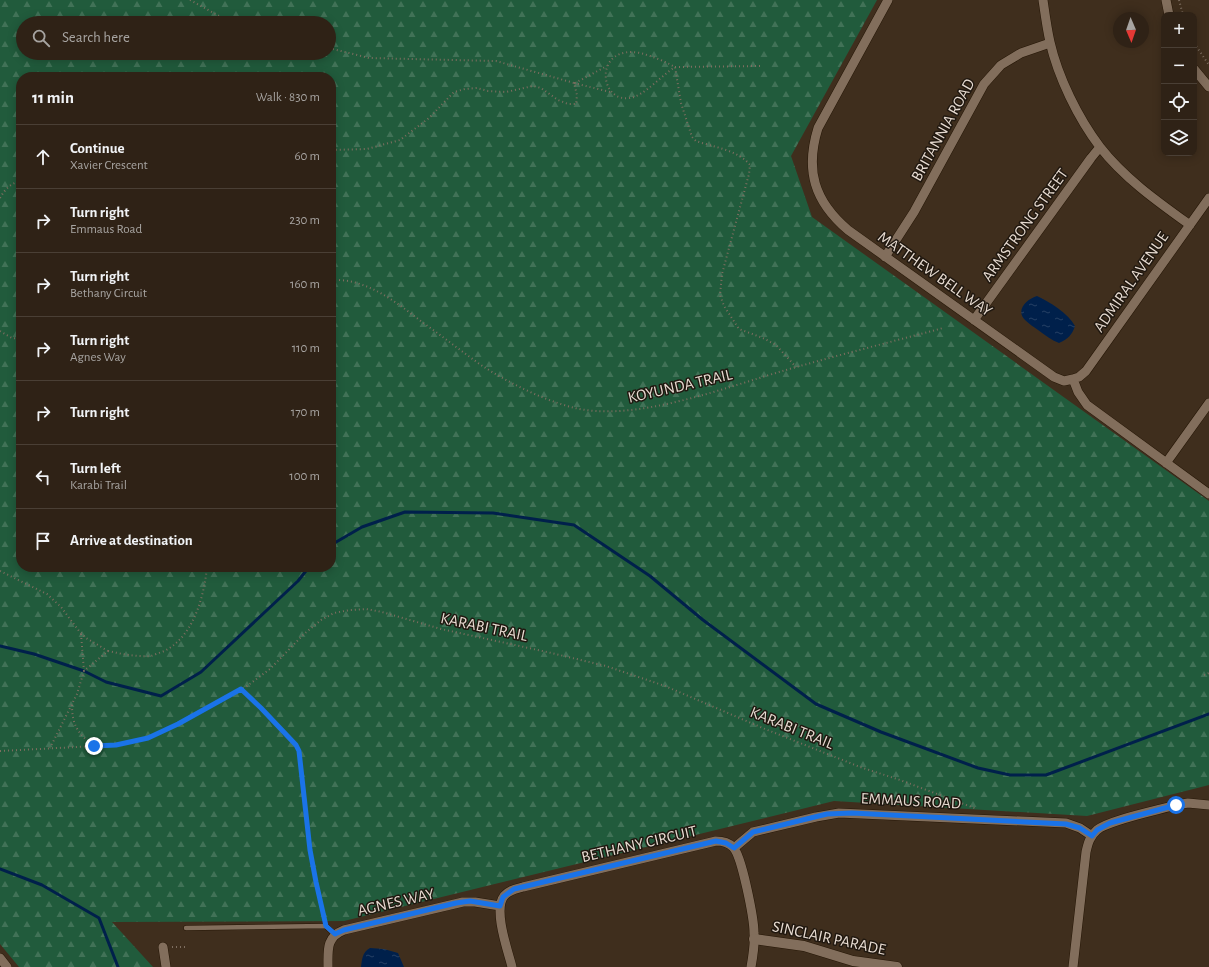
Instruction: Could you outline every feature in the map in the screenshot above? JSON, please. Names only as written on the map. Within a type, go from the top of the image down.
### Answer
[{"type":"street","name":"MATTHEW BELL WAY","points":[[888,0],[818,128],[812,154],[814,178],[819,193],[826,207],[834,218],[885,257],[1054,377],[1064,381],[1073,380]]},
{"type":"street","points":[[1043,0],[1050,43],[1062,79],[1072,101],[1090,133],[1100,147],[1135,183],[1190,225]]},
{"type":"street","points":[[1166,0],[1168,12]]},
{"type":"street","name":"BRITANNIA ROAD","points":[[885,257],[914,212],[984,84],[1001,65],[1021,53],[1050,43]]},
{"type":"street","points":[[1197,73],[1209,87]]},
{"type":"street","name":"ARMSTRONG STREET","points":[[974,320],[1100,147]]},
{"type":"street","name":"ADMIRAL AVENUE","points":[[1073,380],[1086,371],[1209,198]]},
{"type":"street","points":[[1073,380],[1078,392],[1087,406],[1209,494]]},
{"type":"street","points":[[1166,463],[1209,403]]},
{"type":"street","points":[[1073,967],[1087,845],[1097,830],[1110,823],[1176,805],[1188,803],[1209,805]]},
{"type":"street","name":"EMMAUS ROAD","points":[[734,848],[753,832],[839,813],[1066,824],[1080,828],[1092,836]]},
{"type":"street","name":"BETHANY CIRCUIT","points":[[500,906],[503,897],[514,889],[716,841],[726,843],[734,848]]},
{"type":"street","points":[[734,848],[738,857],[752,916],[754,939],[751,967]]},
{"type":"street","name":"AGNES WAY","points":[[335,934],[344,930],[456,903],[470,901],[500,906]]},
{"type":"street","points":[[500,906],[500,918],[512,967]]},
{"type":"street","points":[[328,967],[328,946],[335,934]]},
{"type":"street","name":"SINCLAIR PARADE","points":[[754,939],[804,946],[853,961],[897,967]]},
{"type":"street","points":[[163,947],[166,967]]},
{"type":"street","points":[[0,958],[7,967]]},
{"type":"lane","points":[[186,928],[326,926],[335,934]]},
{"type":"path","points":[[190,0],[219,16]]},
{"type":"path","points":[[1179,0],[1182,12]]},
{"type":"path","points":[[1197,47],[1209,65]]},
{"type":"path","points":[[336,50],[369,58],[496,61],[611,92],[621,98],[630,98],[645,92],[663,74],[675,67]]},
{"type":"path","points":[[611,92],[606,84],[606,71],[609,61],[618,55],[628,53],[640,53],[675,67],[760,66]]},
{"type":"path","points":[[574,83],[608,65]]},
{"type":"path","points":[[675,67],[681,103],[692,137],[696,141],[735,153],[750,166],[722,274],[720,295],[724,306],[739,328],[776,345],[796,367]]},
{"type":"path","points":[[336,150],[367,149],[400,140],[429,118],[454,92],[477,88],[488,91],[506,92],[533,86],[541,88],[553,97],[568,104],[576,104],[578,95],[574,83]]},
{"type":"path","points":[[0,198],[5,190],[16,181]]},
{"type":"path","name":"KOYUNDA TRAIL","points":[[336,280],[351,282],[373,289],[395,302],[482,366],[516,385],[552,401],[589,411],[626,411],[656,406],[943,328]]},
{"type":"path","points":[[0,331],[12,338],[16,338]]},
{"type":"path","points":[[0,571],[47,594],[61,607],[86,638],[108,651],[130,656],[152,656],[172,648],[188,631],[199,605],[206,572]]},
{"type":"path","name":"KARABI TRAIL","points":[[0,751],[116,745],[148,738],[178,724],[241,689],[270,669],[304,634],[321,620],[334,613],[366,609],[382,612],[441,629],[606,666],[665,686],[860,767],[907,782],[977,809]]},
{"type":"path","points":[[50,748],[77,694],[84,670],[81,633]]},
{"type":"path","points":[[84,670],[108,651]]},
{"type":"path","points":[[1204,675],[1209,673]]},
{"type":"path","points":[[241,689],[296,745],[299,751],[310,850],[326,926]]},
{"type":"path","points":[[72,704],[72,716],[78,730],[84,738],[94,746]]},
{"type":"path","points":[[163,947],[185,947]]},
{"type":"green space","points":[[0,0],[877,0],[791,156],[812,217],[1209,501],[1209,785],[1087,816],[834,801],[344,921],[112,922],[153,967],[19,967],[0,944]]},
{"type":"water","points":[[1037,296],[1063,312],[1072,321],[1075,326],[1071,334],[1065,340],[1059,343],[1053,340],[1030,324],[1022,316],[1021,312],[1026,302]]},
{"type":"water","points":[[370,948],[384,949],[398,953],[404,967],[361,967],[364,954]]},
{"type":"waterway","points":[[336,542],[362,527],[405,512],[493,513],[574,525],[650,576],[703,620],[816,704],[881,732],[978,768],[1010,775],[1046,775],[1209,714]]},
{"type":"waterway","points":[[0,646],[34,654],[84,671],[106,682],[161,696],[201,672],[298,581],[305,572]]},
{"type":"waterway","points":[[0,869],[42,885],[99,918],[118,967]]},
{"type":"route","points":[[94,746],[116,745],[148,738],[178,724],[241,689],[296,745],[299,751],[310,850],[316,882],[326,926],[335,934],[344,930],[456,903],[470,901],[500,906],[503,897],[514,889],[716,841],[721,841],[734,848],[753,832],[827,814],[852,813],[1066,824],[1080,828],[1092,836],[1102,826],[1110,823],[1176,805]]}]
